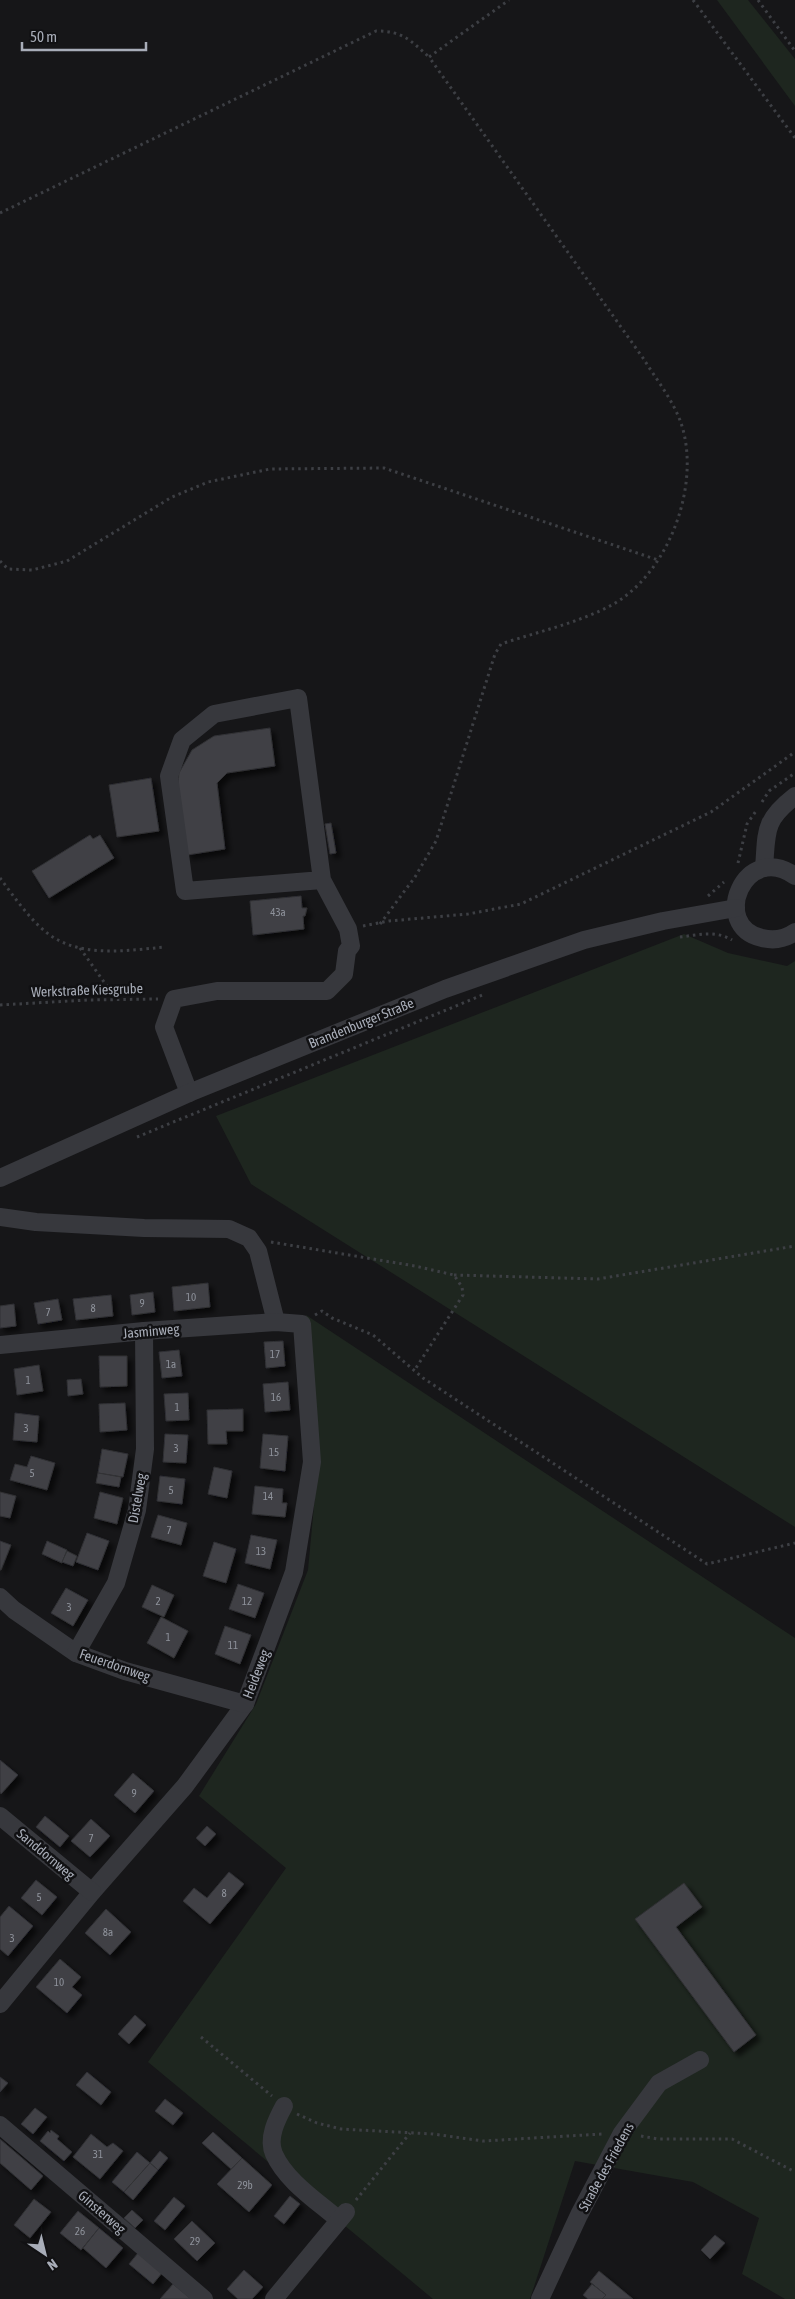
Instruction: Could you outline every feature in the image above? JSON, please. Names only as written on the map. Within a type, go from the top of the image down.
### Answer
[{"type":"street","points":[[189,1093],[164,1026],[174,999],[217,991],[327,991],[344,974],[347,952],[351,946],[348,928],[322,880],[298,698],[214,714],[182,740],[169,776],[185,891],[322,880]]},
{"type":"street","points":[[764,868],[768,826],[780,808],[795,796]]},
{"type":"street","points":[[795,876],[788,871],[776,867],[764,868],[754,872],[739,887],[736,898],[739,920],[747,930],[757,937],[769,940],[782,939],[795,932]]},
{"type":"street","name":"Brandenburger Straße","points":[[0,1178],[189,1093],[445,990],[584,940],[663,921],[736,908]]},
{"type":"street","points":[[0,1217],[36,1222],[144,1228],[229,1229],[249,1238],[258,1251],[276,1322]]},
{"type":"street","name":"Jasminweg","points":[[0,1345],[144,1331],[276,1322],[302,1324]]},
{"type":"street","name":"Heideweg","points":[[0,2004],[92,1892],[186,1786],[245,1704],[294,1572],[312,1462],[302,1324]]},
{"type":"street","name":"Distelweg","points":[[76,1653],[116,1583],[137,1510],[145,1449],[144,1331]]},
{"type":"street","name":"Feuerdornweg","points":[[0,1597],[14,1610],[76,1653],[124,1671],[245,1704]]},
{"type":"street","name":"Sanddornweg","points":[[0,1816],[92,1892]]},
{"type":"street","name":"Straße des Friedens","points":[[540,2299],[579,2215],[622,2133],[659,2083],[700,2060]]},
{"type":"street","points":[[280,2297],[343,2216],[302,2189],[274,2153],[273,2132],[284,2106]]},
{"type":"street","name":"Ginsterweg","points":[[0,2125],[204,2299]]},
{"type":"path","points":[[429,57],[509,0]]},
{"type":"path","points":[[693,0],[795,138]]},
{"type":"path","points":[[758,0],[795,51]]},
{"type":"path","points":[[0,213],[376,31],[392,31],[405,35],[429,57],[643,358],[669,399],[681,424],[688,462],[682,507],[664,550],[641,584],[610,606],[570,622],[501,644],[495,654],[436,841],[415,877],[380,924]]},
{"type":"path","points":[[0,561],[8,568],[32,570],[67,561],[172,497],[208,482],[270,469],[384,468],[658,560]]},
{"type":"path","points":[[348,928],[468,914],[521,904],[711,812],[795,752]]},
{"type":"path","points":[[735,867],[740,860],[747,824],[770,791],[795,773]]},
{"type":"path","points":[[678,937],[714,934],[708,895],[729,875]]},
{"type":"path","points":[[0,878],[25,912],[57,940],[80,948],[116,952],[165,947]]},
{"type":"path","points":[[80,948],[116,1000]]},
{"type":"path","points":[[128,1140],[493,991]]},
{"type":"path","name":"Werkstraße Kiesgrube","points":[[0,1004],[174,999]]},
{"type":"path","points":[[249,1238],[415,1266],[454,1275],[598,1279],[795,1246]]},
{"type":"path","points":[[414,1370],[463,1295],[462,1287],[454,1275]]},
{"type":"path","points":[[302,1324],[322,1311],[332,1318],[373,1335],[414,1370],[707,1564],[795,1543]]},
{"type":"path","points":[[201,2037],[293,2112],[317,2123],[341,2129],[411,2133],[483,2141],[622,2133],[658,2139],[732,2139],[795,2172]]},
{"type":"path","points":[[343,2216],[411,2133]]},
{"type":"shaded area","points":[[717,0],[748,0],[795,59],[795,106]]},
{"type":"shaded area","points":[[684,934],[728,953],[787,966],[795,961],[795,1527],[251,1184],[216,1116]]},
{"type":"shaded area","points":[[306,1315],[795,1638],[795,2299],[785,2299],[742,2274],[759,2218],[693,2182],[575,2161],[530,2299],[433,2299],[148,2062],[286,1868],[199,1796],[256,1704],[308,1570],[319,1452]]},
{"type":"building","points":[[270,728],[275,766],[227,773],[217,783],[225,849],[187,855],[178,784],[179,773],[192,750],[214,736]]},
{"type":"building","points":[[151,778],[159,831],[117,837],[109,785]]},
{"type":"building","points":[[331,823],[336,853],[330,854],[325,824]]},
{"type":"building","points":[[90,835],[93,839],[100,835],[114,858],[49,898],[32,871]]},
{"type":"building","points":[[301,896],[302,908],[307,908],[305,916],[303,916],[304,929],[253,935],[250,901]]},
{"type":"building","points":[[208,1283],[210,1307],[174,1311],[172,1287]]},
{"type":"building","points":[[153,1292],[155,1312],[132,1315],[130,1295]]},
{"type":"building","points":[[111,1295],[113,1316],[76,1320],[73,1299]]},
{"type":"building","points":[[58,1299],[62,1320],[38,1324],[34,1303]]},
{"type":"building","points":[[14,1304],[16,1326],[0,1328],[0,1306]]},
{"type":"building","points":[[283,1341],[285,1366],[266,1368],[264,1342]]},
{"type":"building","points":[[179,1350],[182,1376],[162,1378],[159,1352]]},
{"type":"building","points":[[99,1356],[127,1356],[127,1386],[100,1387]]},
{"type":"building","points":[[39,1365],[43,1391],[17,1395],[14,1369]]},
{"type":"building","points":[[81,1379],[83,1394],[68,1396],[67,1380]]},
{"type":"building","points":[[288,1382],[290,1410],[265,1412],[263,1384]]},
{"type":"building","points":[[188,1393],[189,1420],[166,1421],[164,1394]]},
{"type":"building","points":[[125,1403],[127,1430],[100,1432],[99,1404]]},
{"type":"building","points":[[243,1409],[243,1431],[226,1431],[227,1444],[208,1444],[207,1410]]},
{"type":"building","points":[[15,1413],[39,1416],[37,1442],[13,1440]]},
{"type":"building","points":[[165,1434],[188,1435],[186,1463],[163,1462]]},
{"type":"building","points":[[263,1434],[288,1436],[285,1471],[260,1468]]},
{"type":"building","points":[[102,1449],[128,1454],[123,1477],[98,1473]]},
{"type":"building","points":[[31,1456],[55,1463],[47,1490],[10,1480],[15,1464],[27,1467]]},
{"type":"building","points":[[214,1467],[232,1471],[227,1498],[208,1494]]},
{"type":"building","points":[[98,1473],[121,1477],[119,1487],[96,1483]]},
{"type":"building","points":[[160,1476],[185,1479],[182,1504],[157,1501]]},
{"type":"building","points":[[255,1486],[283,1489],[282,1503],[287,1503],[285,1517],[252,1514]]},
{"type":"building","points":[[0,1492],[16,1496],[10,1518],[0,1516]]},
{"type":"building","points":[[100,1492],[123,1498],[117,1524],[94,1518]]},
{"type":"building","points":[[158,1515],[187,1523],[181,1545],[151,1537]]},
{"type":"building","points":[[87,1533],[109,1541],[98,1570],[76,1562]]},
{"type":"building","points":[[251,1535],[277,1540],[270,1569],[245,1563]]},
{"type":"building","points":[[0,1541],[11,1545],[1,1570],[0,1570]]},
{"type":"building","points":[[47,1541],[67,1550],[62,1563],[42,1554]]},
{"type":"building","points":[[214,1542],[236,1549],[226,1583],[203,1576]]},
{"type":"building","points":[[67,1551],[77,1556],[73,1566],[62,1562]]},
{"type":"building","points":[[238,1584],[264,1593],[255,1618],[229,1609]]},
{"type":"building","points":[[152,1585],[174,1595],[164,1617],[142,1607]]},
{"type":"building","points":[[66,1588],[88,1600],[73,1626],[51,1613]]},
{"type":"building","points":[[161,1617],[188,1631],[174,1658],[147,1643]]},
{"type":"building","points":[[225,1626],[251,1635],[240,1664],[215,1654]]},
{"type":"building","points":[[0,1760],[18,1775],[1,1794],[0,1792]]},
{"type":"building","points":[[133,1773],[154,1791],[135,1813],[114,1795]]},
{"type":"building","points":[[45,1816],[69,1836],[60,1847],[36,1827]]},
{"type":"building","points":[[91,1819],[110,1836],[90,1857],[71,1841]]},
{"type":"building","points":[[207,1826],[216,1834],[205,1846],[196,1838]]},
{"type":"building","points":[[229,1872],[244,1884],[210,1924],[183,1901],[194,1888],[207,1898]]},
{"type":"building","points":[[36,1880],[57,1897],[42,1915],[21,1898]]},
{"type":"building","points":[[684,1883],[702,1907],[676,1927],[756,2035],[734,2052],[635,1919]]},
{"type":"building","points":[[9,1906],[33,1926],[8,1956],[0,1949],[0,1917]]},
{"type":"building","points":[[106,1909],[131,1932],[110,1955],[85,1933]]},
{"type":"building","points":[[60,1959],[81,1977],[72,1987],[82,1995],[67,2013],[36,1987]]},
{"type":"building","points":[[135,2015],[146,2025],[129,2044],[118,2034]]},
{"type":"building","points":[[87,2072],[111,2092],[101,2105],[76,2085]]},
{"type":"building","points":[[0,2077],[8,2083],[0,2092]]},
{"type":"building","points":[[165,2099],[183,2113],[173,2125],[155,2111]]},
{"type":"building","points":[[35,2108],[47,2117],[33,2134],[21,2124]]},
{"type":"building","points":[[51,2130],[59,2136],[57,2139],[72,2152],[64,2161],[40,2141]]},
{"type":"building","points":[[213,2132],[242,2158],[231,2169],[202,2143]]},
{"type":"building","points":[[91,2134],[107,2147],[113,2143],[123,2151],[100,2179],[73,2157]]},
{"type":"building","points":[[0,2139],[43,2176],[31,2190],[0,2163]]},
{"type":"building","points":[[160,2151],[168,2158],[158,2170],[150,2163]]},
{"type":"building","points":[[137,2152],[150,2163],[124,2192],[112,2182]]},
{"type":"building","points":[[242,2158],[272,2185],[249,2212],[217,2184]]},
{"type":"building","points":[[150,2163],[158,2170],[133,2200],[124,2192]]},
{"type":"building","points":[[290,2196],[300,2204],[284,2224],[274,2216]]},
{"type":"building","points":[[174,2197],[185,2206],[165,2230],[154,2221]]},
{"type":"building","points":[[34,2199],[51,2212],[30,2238],[14,2225]]},
{"type":"building","points":[[132,2210],[143,2220],[135,2228],[124,2218]]},
{"type":"building","points":[[78,2211],[99,2228],[81,2250],[60,2233]]},
{"type":"building","points":[[192,2221],[215,2243],[197,2261],[174,2239]]},
{"type":"building","points":[[99,2228],[123,2248],[106,2268],[83,2248]]},
{"type":"building","points":[[715,2235],[725,2243],[710,2259],[701,2250]]},
{"type":"building","points":[[138,2253],[162,2273],[153,2284],[129,2264]]},
{"type":"building","points":[[244,2270],[263,2287],[252,2299],[238,2299],[227,2289]]},
{"type":"building","points":[[599,2271],[633,2299],[602,2299],[606,2295],[590,2282]]},
{"type":"building","points":[[173,2284],[191,2299],[160,2299]]},
{"type":"building","points":[[592,2284],[606,2295],[602,2299],[588,2299],[583,2295]]}]
